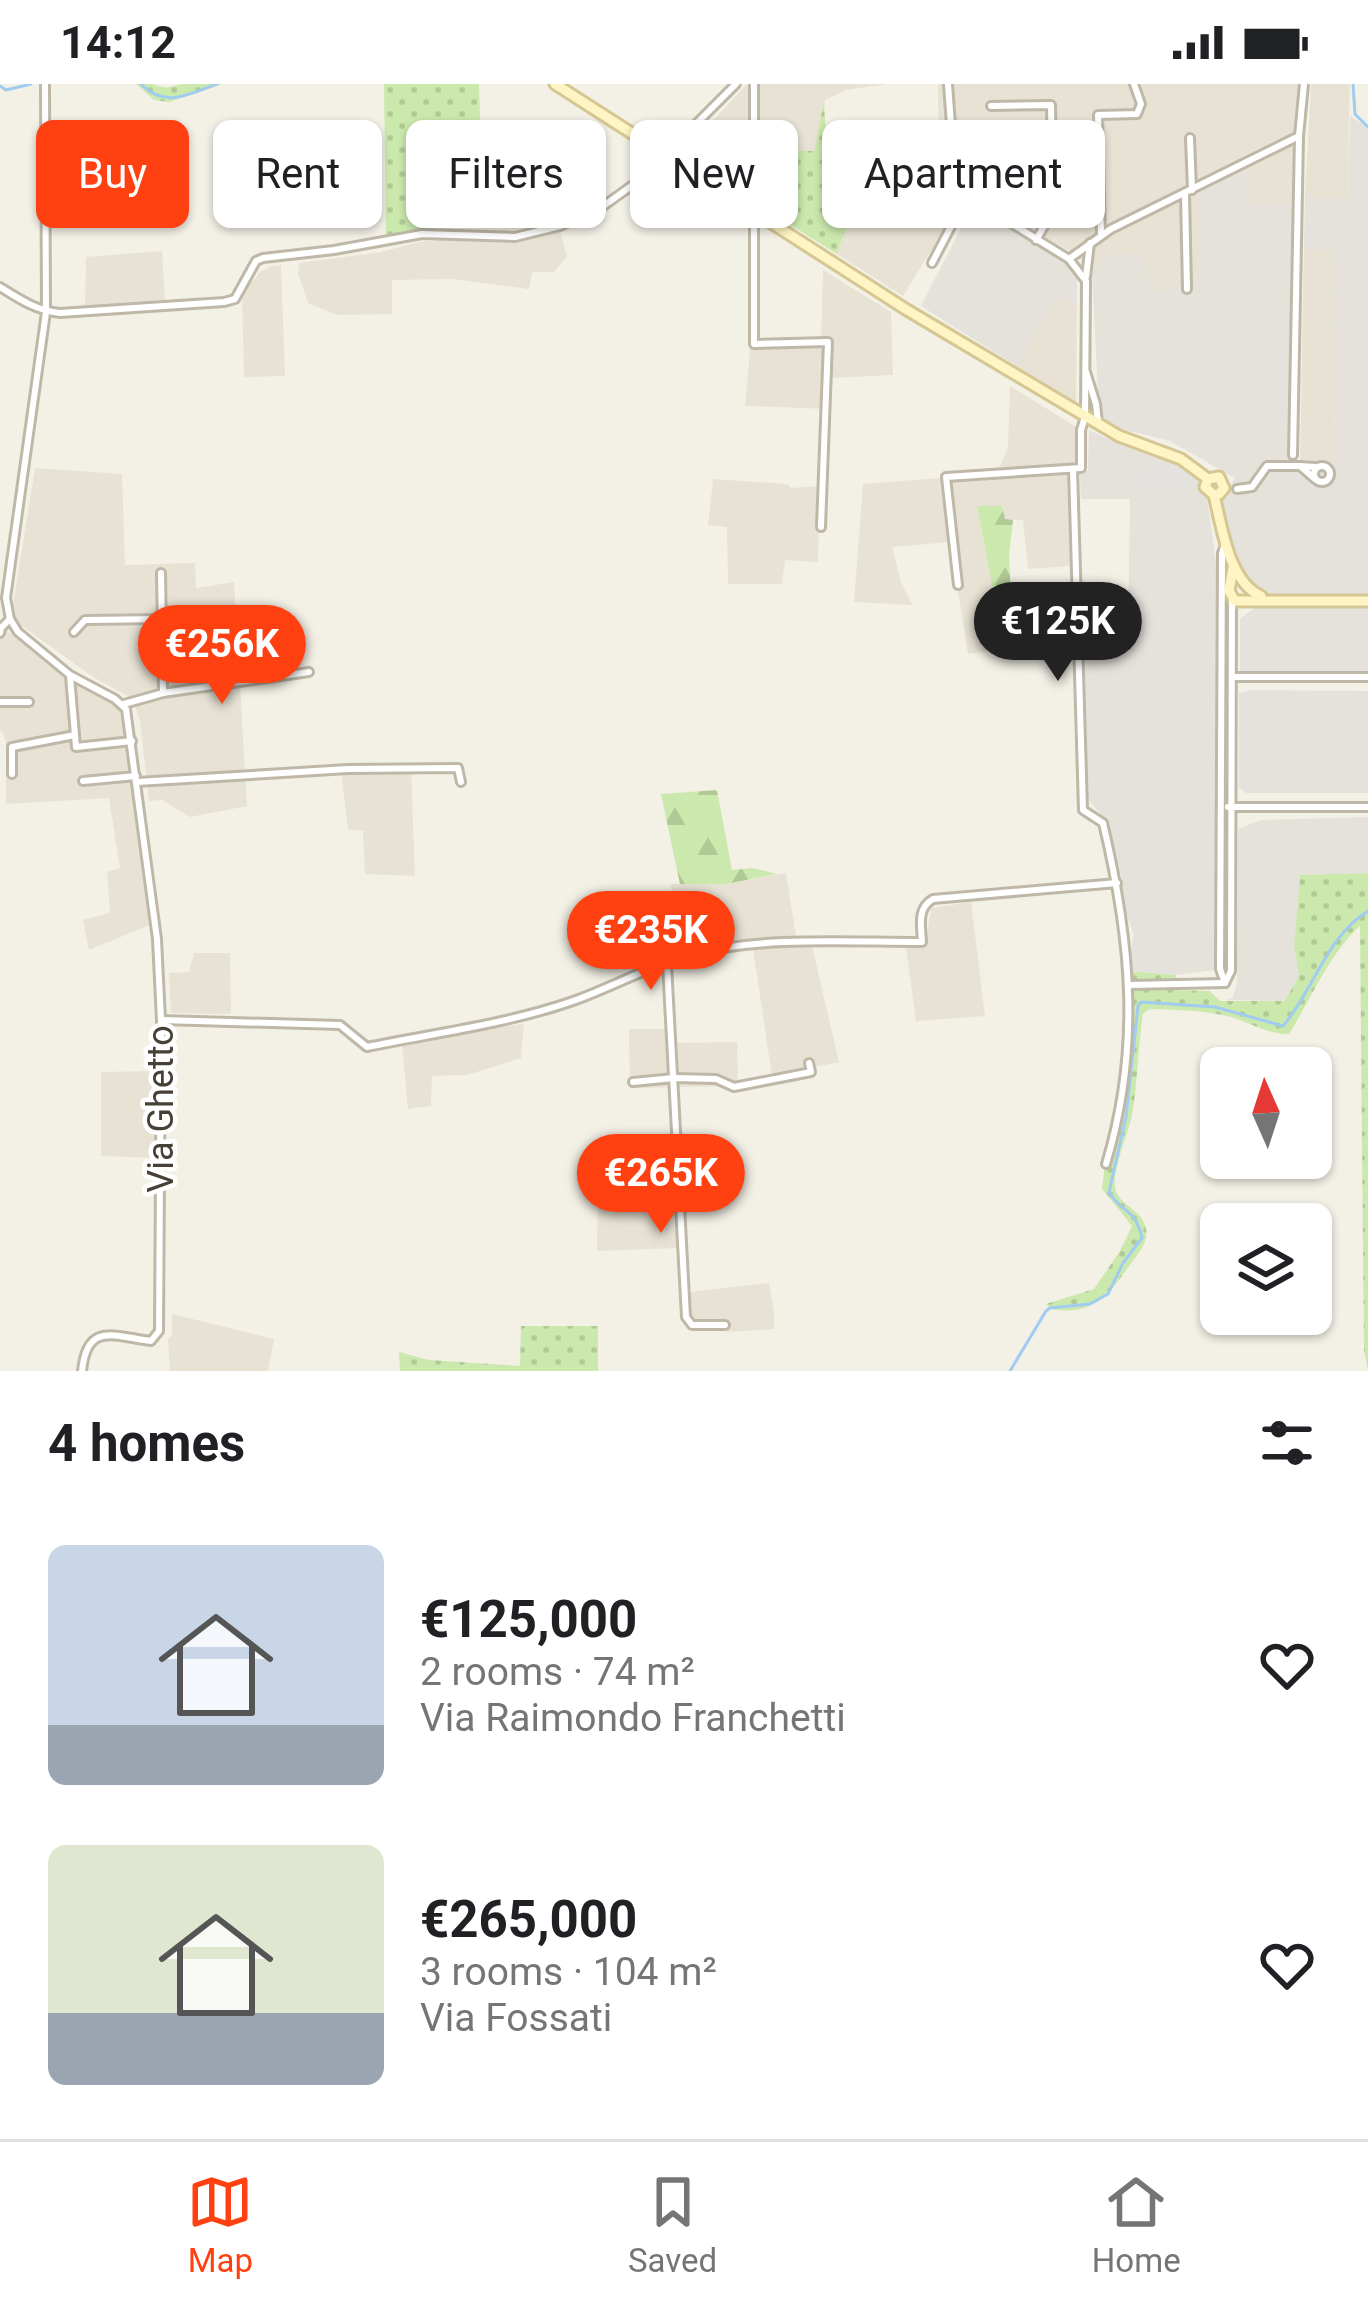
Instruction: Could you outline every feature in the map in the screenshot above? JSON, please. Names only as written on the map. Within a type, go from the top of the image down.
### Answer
[{"type":"main road","points":[[554,84],[630,134]]},
{"type":"main road","points":[[779,228],[1085,417],[1119,436],[1180,458],[1208,479]]},
{"type":"main road","points":[[1218,494],[1205,488],[1214,476],[1224,484],[1218,494],[1240,593],[1269,600],[1368,601]]},
{"type":"street","points":[[700,120],[736,84]]},
{"type":"street","points":[[754,84],[754,120]]},
{"type":"street","points":[[948,84],[950,120]]},
{"type":"street","points":[[1101,235],[1098,116],[1139,112],[1134,84]]},
{"type":"street","points":[[1293,455],[1304,84]]},
{"type":"street","points":[[45,87],[46,312],[6,598],[10,619],[18,632],[70,675],[124,704],[163,693],[309,672]]},
{"type":"street","points":[[991,106],[1051,105],[1053,211],[1036,240]]},
{"type":"street","points":[[1069,259],[1101,235],[1299,136]]},
{"type":"street","points":[[1187,289],[1190,138]]},
{"type":"street","points":[[0,287],[46,312],[224,302],[235,298],[263,258],[422,234],[515,237],[560,226],[602,207],[630,186]]},
{"type":"street","points":[[754,228],[754,344],[827,342],[821,527]]},
{"type":"street","points":[[932,263],[950,228]]},
{"type":"street","points":[[1017,228],[1069,259],[1086,281]]},
{"type":"street","points":[[958,585],[946,477],[1081,468],[1090,243]]},
{"type":"street","points":[[1084,369],[1098,424]]},
{"type":"street","points":[[1218,494],[1252,487],[1267,466],[1300,466],[1318,466],[1327,468],[1330,475],[1323,482],[1300,466]]},
{"type":"street","points":[[1315,479],[1318,466]]},
{"type":"street","points":[[1072,469],[1083,810],[1102,823],[1117,883],[1129,985],[1126,1068],[1106,1164]]},
{"type":"street","points":[[1221,478],[1237,489]]},
{"type":"street","points":[[1226,983],[1220,969],[1220,807],[1222,553],[1227,540]]},
{"type":"street","points":[[160,573],[163,693]]},
{"type":"street","points":[[1226,983],[1231,971],[1233,620],[1240,593]]},
{"type":"street","points":[[0,633],[10,619]]},
{"type":"street","points":[[74,632],[85,620],[162,619]]},
{"type":"street","points":[[70,675],[76,747],[132,741]]},
{"type":"street","points":[[1221,677],[1368,677]]},
{"type":"street","points":[[0,702],[28,702]]},
{"type":"street","name":"Via Ghetto","points":[[82,1371],[84,1352],[92,1340],[104,1335],[151,1341],[159,1331],[157,939],[124,704]]},
{"type":"street","points":[[12,774],[11,747],[75,735]]},
{"type":"street","points":[[83,781],[458,768],[460,782]]},
{"type":"street","points":[[1220,807],[1368,807]]},
{"type":"street","points":[[161,1020],[340,1025],[367,1047],[530,1015],[688,955],[792,942],[922,942],[921,910],[933,898],[1117,883]]},
{"type":"street","points":[[667,964],[686,1317],[692,1325],[725,1325]]},
{"type":"street","points":[[1129,985],[1226,983]]},
{"type":"street","points":[[633,1082],[716,1079],[734,1087],[811,1072],[809,1064]]},
{"type":"shaded area","points":[[747,84],[888,84],[846,90],[825,100],[815,152],[798,152],[798,120],[714,120]]},
{"type":"shaded area","points":[[938,84],[1300,84],[1294,203],[1247,205],[1245,166],[1198,284],[1153,292],[1142,253],[1107,256],[1092,271],[1075,254],[1028,228],[1105,228],[1105,120],[938,120]]},
{"type":"shaded area","points":[[1311,84],[1350,84],[1347,199],[1305,198]]},
{"type":"shaded area","points":[[1350,116],[1368,128],[1368,674],[1252,675],[1240,671],[1240,619],[1253,609],[1257,594],[1234,560],[1223,521],[1222,498],[1235,478],[1170,441],[1102,420],[1092,271],[1107,256],[1142,253],[1153,291],[1198,284],[1201,191],[1245,164],[1248,204],[1294,203],[1290,460],[1336,463],[1334,250],[1304,250],[1305,198],[1347,199]]},
{"type":"shaded area","points":[[846,228],[945,228],[903,296],[837,254]]},
{"type":"shaded area","points":[[961,228],[1009,228],[1067,263],[1077,278],[1077,304],[1056,298],[1018,367],[921,306]]},
{"type":"shaded area","points":[[560,230],[567,257],[554,272],[532,272],[529,289],[452,279],[392,280],[392,314],[337,315],[308,303],[298,273],[299,263],[419,242],[468,237],[510,241]]},
{"type":"shaded area","points":[[1334,249],[1336,463],[1300,462],[1304,250]]},
{"type":"shaded area","points":[[162,251],[165,302],[85,306],[86,257]]},
{"type":"shaded area","points":[[281,265],[285,376],[244,377],[242,295],[260,272]]},
{"type":"shaded area","points":[[823,270],[891,312],[893,375],[831,378],[830,409],[745,406],[751,340],[821,342]]},
{"type":"shaded area","points":[[1056,298],[1077,304],[1076,404],[1018,367]]},
{"type":"shaded area","points":[[1010,386],[1078,428],[1078,465],[1070,470],[1072,566],[1028,569],[1023,520],[1005,520],[1002,506],[977,507],[1009,648],[968,654],[950,542],[892,547],[912,605],[854,602],[863,484],[998,470],[1008,448]]},
{"type":"shaded area","points":[[1089,430],[1185,463],[1204,478],[1219,583],[1215,970],[1176,975],[1127,971],[1134,935],[1116,886],[1122,879],[1107,822],[1087,798],[1084,643],[1128,643],[1130,499],[1081,499],[1080,475],[1088,470]]},
{"type":"shaded area","points":[[1152,460],[1190,467],[1197,483],[1184,490],[1140,491],[1141,472],[1151,470]]},
{"type":"shaded area","points":[[35,468],[122,474],[125,565],[195,563],[196,588],[234,582],[247,806],[190,817],[162,800],[149,801],[133,699],[93,677],[11,618]]},
{"type":"shaded area","points":[[713,479],[791,488],[820,486],[818,562],[785,560],[782,584],[728,584],[727,527],[708,525]]},
{"type":"shaded area","points":[[0,626],[86,688],[123,708],[152,924],[89,950],[83,920],[110,913],[107,872],[120,868],[109,798],[6,804]]},
{"type":"shaded area","points":[[1368,691],[1368,793],[1246,793],[1239,788],[1239,693]]},
{"type":"shaded area","points":[[411,768],[415,876],[365,874],[363,831],[348,829],[341,769]]},
{"type":"shaded area","points":[[1368,817],[1368,873],[1300,875],[1294,946],[1300,976],[1286,1001],[1227,1000],[1233,997],[1237,983],[1238,829],[1261,820]]},
{"type":"shaded area","points":[[786,873],[796,937],[718,943],[677,955],[671,884],[726,884]]},
{"type":"shaded area","points":[[971,902],[985,1016],[916,1021],[906,947],[926,942],[931,908]]},
{"type":"shaded area","points":[[812,946],[839,1062],[772,1076],[753,949]]},
{"type":"shaded area","points":[[194,953],[230,953],[231,1014],[171,1013],[169,973],[189,972]]},
{"type":"shaded area","points":[[524,1024],[521,1058],[467,1075],[432,1076],[431,1106],[408,1109],[402,1044]]},
{"type":"shaded area","points":[[629,1029],[674,1029],[675,1043],[737,1042],[738,1086],[630,1088]]},
{"type":"shaded area","points":[[159,1071],[160,1158],[101,1156],[101,1072]]},
{"type":"shaded area","points":[[675,1181],[678,1248],[597,1251],[598,1184]]},
{"type":"shaded area","points":[[769,1283],[774,1329],[727,1332],[726,1325],[686,1323],[681,1293]]},
{"type":"shaded area","points":[[172,1314],[274,1339],[268,1371],[170,1371]]},
{"type":"green space","points":[[136,84],[223,84],[169,102],[154,100]]},
{"type":"green space","points":[[384,84],[479,84],[480,120],[406,120],[406,228],[437,228],[386,240]]},
{"type":"green space","points":[[824,100],[822,228],[846,228],[837,254],[796,228],[798,151],[815,151]]},
{"type":"green space","points":[[977,506],[1002,506],[1005,519],[1013,520],[1011,595],[1018,600],[1025,655],[1016,661],[1011,659],[1000,595],[992,586]]},
{"type":"green space","points":[[717,790],[732,870],[753,868],[777,874],[726,884],[680,884],[661,794]]},
{"type":"green space","points":[[1368,873],[1368,1371],[1364,1350],[1360,926],[1330,963],[1289,1034],[1211,1013],[1150,1009],[1143,1013],[1132,1115],[1115,1187],[1144,1222],[1146,1239],[1099,1300],[1079,1309],[1051,1309],[1046,1304],[1094,1289],[1132,1226],[1102,1189],[1125,1079],[1127,971],[1176,975],[1176,990],[1210,991],[1220,1001],[1285,1001],[1299,976],[1294,946],[1300,875]]},
{"type":"green space","points":[[521,1326],[598,1326],[598,1371],[400,1371],[399,1352],[429,1360],[520,1366]]},
{"type":"waterway","points":[[0,86],[6,90],[31,84]]},
{"type":"waterway","points":[[141,84],[168,98],[217,84]]},
{"type":"waterway","points":[[1353,84],[1355,114],[1368,127]]},
{"type":"waterway","points":[[1010,1371],[1046,1311],[1090,1304],[1108,1294],[1142,1238],[1136,1221],[1109,1192],[1126,1117],[1141,1002],[1215,1007],[1283,1026],[1341,935],[1368,911]]}]
